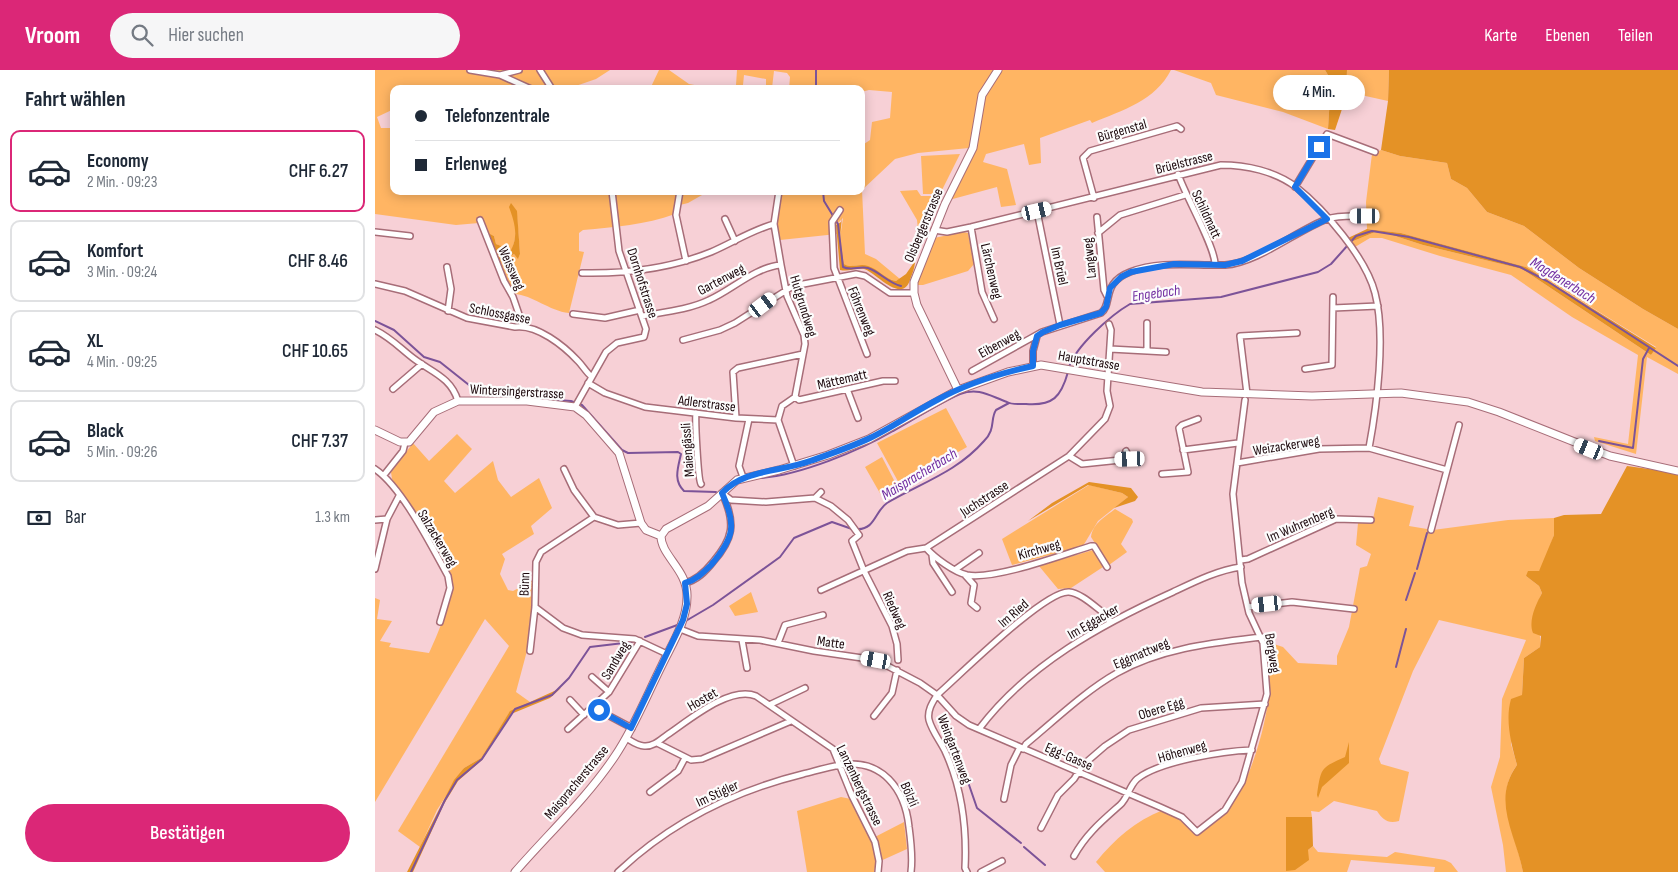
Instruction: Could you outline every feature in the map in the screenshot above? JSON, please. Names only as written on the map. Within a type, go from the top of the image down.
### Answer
[{"type":"main road","name":"Olsbergerstrasse","points":[[913,293],[915,276],[934,230],[973,148],[982,95],[999,70]]},
{"type":"main road","points":[[913,293],[958,390]]},
{"type":"main road","name":"Hauptstrasse","points":[[661,536],[666,529],[701,511],[731,484],[743,477],[794,466],[869,439],[958,390],[1033,366],[1069,369],[1189,391],[1246,397],[1375,393],[1422,395],[1468,402],[1521,420],[1610,456],[1678,471]]},
{"type":"main road","name":"Wintersingerstrasse","points":[[405,443],[414,438],[434,412],[458,401],[527,401],[576,404],[619,453],[641,523]]},
{"type":"main road","points":[[375,430],[405,443]]},
{"type":"main road","points":[[641,523],[646,530],[661,536]]},
{"type":"main road","name":"Maispracherstrasse","points":[[515,872],[605,770],[626,738],[680,628],[687,604],[685,583],[680,570],[663,545],[661,536]]},
{"type":"street","points":[[470,70],[500,75],[522,85]]},
{"type":"street","points":[[500,75],[519,70]]},
{"type":"street","points":[[540,70],[549,85]]},
{"type":"street","name":"Bürgenstal","points":[[1094,198],[1083,158],[1084,155],[1090,151],[1177,126],[1181,129]]},
{"type":"street","points":[[1295,187],[1327,134],[1375,152]]},
{"type":"street","name":"Brüelstrasse","points":[[934,230],[947,232],[971,227],[1094,198],[1221,164],[1237,165],[1271,174],[1295,187],[1327,219],[1347,242],[1370,278],[1378,306],[1379,328],[1375,393]]},
{"type":"street","name":"Schildmatt","points":[[1178,174],[1185,195],[1210,247],[1215,263]]},
{"type":"street","name":"Dornhofstrasse","points":[[576,404],[606,352],[617,344],[643,337],[646,329],[619,251],[612,195]]},
{"type":"street","points":[[678,195],[676,215],[686,261]]},
{"type":"street","name":"Hutgrundweg","points":[[778,195],[774,224],[781,265],[787,296],[804,335],[803,354],[795,397]]},
{"type":"street","points":[[1098,233],[1120,215],[1185,195]]},
{"type":"street","name":"Föhrenweg","points":[[840,210],[832,222],[836,278],[867,354]]},
{"type":"street","name":"Im Brüel","points":[[1037,211],[1060,325]]},
{"type":"street","points":[[1107,296],[1116,280],[1131,272],[1174,264],[1215,263],[1225,265],[1242,261],[1327,219],[1365,216]]},
{"type":"street","name":"Langweg","points":[[1097,217],[1104,290],[1107,296]]},
{"type":"street","points":[[725,218],[735,241]]},
{"type":"street","name":"Weissweg","points":[[480,220],[504,281],[513,297],[523,326]]},
{"type":"street","points":[[582,273],[626,273],[686,261],[774,224]]},
{"type":"street","name":"Lärchenweg","points":[[971,227],[982,292],[994,319]]},
{"type":"street","points":[[375,232],[410,236]]},
{"type":"street","name":"Gartenweg","points":[[573,314],[605,318],[691,307],[709,300],[757,274],[781,265]]},
{"type":"street","points":[[447,267],[451,289],[448,312]]},
{"type":"street","points":[[683,340],[720,330],[735,323],[793,286],[856,274],[865,276],[890,293],[913,293]]},
{"type":"street","name":"Schlossgasse","points":[[375,284],[405,291],[448,312],[487,323],[515,327],[523,326],[557,344],[571,354],[591,376]]},
{"type":"street","name":"Eibenweg","points":[[972,371],[1043,332],[1101,313],[1106,307],[1107,296]]},
{"type":"street","points":[[1305,369],[1332,365],[1333,297]]},
{"type":"street","points":[[1333,308],[1378,306]]},
{"type":"street","points":[[1147,323],[1147,351]]},
{"type":"street","name":"Juchstrasse","points":[[821,590],[907,552],[925,548],[1069,456],[1108,413],[1110,406],[1108,376],[1111,330],[1109,324]]},
{"type":"street","points":[[375,330],[386,335],[422,364],[441,374],[455,391],[458,401]]},
{"type":"street","name":"Bergweg","points":[[1197,832],[1225,810],[1242,782],[1265,704],[1267,683],[1261,637],[1248,606],[1241,567],[1233,494],[1238,444],[1246,397],[1239,336],[1297,333]]},
{"type":"street","points":[[1033,366],[1033,351],[1037,336]]},
{"type":"street","points":[[1109,349],[1166,352]]},
{"type":"street","points":[[736,418],[733,372],[738,368],[803,354]]},
{"type":"street","points":[[393,389],[422,364]]},
{"type":"street","name":"Mättematt","points":[[795,397],[799,400],[883,381],[895,381]]},
{"type":"street","name":"Adlerstrasse","points":[[588,383],[605,393],[645,407],[749,420],[778,420]]},
{"type":"street","points":[[847,389],[859,418]]},
{"type":"street","points":[[1369,448],[1374,420],[1375,393]]},
{"type":"street","points":[[794,466],[778,420],[782,406],[795,397]]},
{"type":"street","name":"Maiengässli","points":[[696,413],[698,480],[701,484]]},
{"type":"street","points":[[1162,474],[1189,472],[1183,450],[1180,427],[1198,419]]},
{"type":"street","points":[[743,477],[739,466],[749,420]]},
{"type":"street","points":[[1431,530],[1459,425]]},
{"type":"street","points":[[375,469],[385,475],[403,451],[405,443]]},
{"type":"street","points":[[1183,450],[1238,444]]},
{"type":"street","name":"Weizackerweg","points":[[1237,463],[1319,449],[1369,448],[1447,470]]},
{"type":"street","points":[[1069,456],[1082,464],[1130,459],[1127,451]]},
{"type":"street","points":[[564,469],[574,490],[594,517],[618,525],[641,523]]},
{"type":"street","name":"Salzackerweg","points":[[385,475],[448,576],[450,588],[440,622]]},
{"type":"street","points":[[722,493],[731,500],[766,502],[815,498],[821,492]]},
{"type":"street","points":[[685,583],[693,581],[707,569],[730,539],[731,524],[728,506],[722,493]]},
{"type":"street","points":[[375,569],[387,519],[399,496]]},
{"type":"street","name":"Riedweg","points":[[815,498],[831,506],[855,528],[859,536],[853,541],[864,572],[892,626],[897,644],[898,660]]},
{"type":"street","name":"Bünn","points":[[530,651],[535,607],[536,562],[541,552],[594,517]]},
{"type":"street","points":[[375,520],[387,519]]},
{"type":"street","name":"Im Wuhrenberg","points":[[1241,560],[1248,559],[1336,519],[1371,520]]},
{"type":"street","name":"Kirchweg","points":[[964,574],[987,575],[1091,546],[1094,546],[1107,567]]},
{"type":"street","points":[[925,548],[932,555],[964,574],[974,585],[971,603],[977,608]]},
{"type":"street","points":[[956,569],[979,553]]},
{"type":"street","points":[[932,555],[933,563],[951,592]]},
{"type":"street","name":"Im Eggacker","points":[[979,729],[1005,700],[1037,671],[1080,640],[1109,623],[1193,583],[1241,567]]},
{"type":"street","name":"Im Ried","points":[[937,695],[1037,607],[1059,593],[1070,592],[1081,597],[1108,616],[1109,623]]},
{"type":"street","points":[[1248,606],[1292,602],[1353,609]]},
{"type":"street","points":[[535,607],[563,628],[582,635],[638,640],[667,654]]},
{"type":"street","points":[[778,644],[785,625],[823,615]]},
{"type":"street","name":"Matte","points":[[680,628],[699,636],[778,644],[876,660],[897,670],[937,695]]},
{"type":"street","name":"Eggmattweg","points":[[1021,748],[1117,673],[1161,654],[1198,645],[1261,637]]},
{"type":"street","name":"Sandweg","points":[[568,729],[609,692],[638,640]]},
{"type":"street","points":[[743,640],[747,668]]},
{"type":"street","points":[[874,716],[892,693],[897,670]]},
{"type":"street","name":"Sandweg","points":[[592,677],[609,692]]},
{"type":"street","points":[[769,705],[805,688]]},
{"type":"street","name":"Hostet","points":[[657,743],[691,718],[730,696],[752,694],[791,721]]},
{"type":"street","name":"Egg-Gasse","points":[[937,695],[956,716],[979,729],[1182,817],[1197,832]]},
{"type":"street","name":"Weingartenweg","points":[[937,695],[929,708],[928,719],[945,750],[957,782],[966,829],[965,868],[967,872]]},
{"type":"street","points":[[569,700],[584,715]]},
{"type":"street","name":"Obere Egg","points":[[1041,828],[1058,795],[1083,765],[1105,746],[1129,730],[1201,708],[1265,704]]},
{"type":"street","points":[[599,710],[631,728]]},
{"type":"street","points":[[626,738],[645,746],[657,743],[685,758],[702,759],[791,721]]},
{"type":"street","name":"Lanzenbergstrasse","points":[[791,721],[825,741],[833,749],[852,796],[875,842],[879,861],[877,872]]},
{"type":"street","points":[[1004,799],[1009,772],[1021,748]]},
{"type":"street","name":"Höhenweg","points":[[1074,856],[1098,822],[1120,805],[1137,779],[1151,771],[1221,752],[1252,750]]},
{"type":"street","points":[[650,792],[678,771],[685,758]]},
{"type":"street","name":"Im Stigler","points":[[618,872],[635,855],[675,826],[725,801],[778,781],[841,765]]},
{"type":"street","name":"Bölzli","points":[[841,765],[860,765],[873,769],[892,781],[899,790],[907,811],[911,847],[911,872]]},
{"type":"street","points":[[981,872],[1002,861]]},
{"type":"shaded area","points":[[375,70],[610,70],[596,79],[579,85],[390,85],[390,111],[377,117],[381,128],[390,128],[390,195],[702,195],[688,203],[676,206],[675,214],[664,218],[630,225],[583,230],[579,233],[579,251],[584,252],[569,313],[562,312],[528,297],[514,294],[500,263],[514,254],[518,258],[520,254],[517,216],[512,214],[516,232],[511,251],[496,244],[494,236],[489,234],[491,242],[483,236],[479,223],[456,225],[375,214]]},
{"type":"shaded area","points":[[659,70],[669,70],[689,84],[694,85],[652,85]]},
{"type":"shaded area","points":[[737,70],[995,70],[978,96],[969,148],[918,153],[895,159],[865,187],[865,143],[870,140],[872,122],[890,118],[892,92],[865,91],[865,85],[789,85],[790,77],[787,73],[774,71],[772,85],[766,85],[766,79],[744,75],[743,85],[736,85]]},
{"type":"shaded area","points":[[1002,70],[1171,70],[1156,90],[1126,109],[1092,123],[1090,120],[1040,138],[1041,163],[1029,165],[1024,144],[986,154],[983,162],[1007,169],[1016,205],[1001,207],[997,187],[949,200],[978,142],[980,111],[986,93]]},
{"type":"shaded area","points":[[1174,70],[1325,70],[1331,80],[1328,129],[1283,112],[1216,95],[1211,83]]},
{"type":"shaded area","points":[[1325,70],[1347,70],[1346,97],[1335,130],[1328,129],[1331,80]]},
{"type":"shaded area","points":[[1347,70],[1389,70],[1388,101],[1361,95],[1346,97]]},
{"type":"shaded area","points":[[1389,70],[1678,70],[1678,329],[1579,268],[1524,226],[1487,212],[1467,188],[1451,179],[1447,163],[1400,156],[1381,150],[1388,101]]},
{"type":"shaded area","points":[[1381,150],[1400,156],[1447,163],[1451,179],[1467,188],[1487,212],[1524,226],[1579,268],[1678,329],[1678,374],[1647,357],[1636,454],[1595,441],[1594,437],[1628,444],[1638,355],[1572,317],[1511,275],[1382,238],[1370,238],[1355,247],[1351,242],[1375,232],[1389,234],[1423,245],[1522,269],[1651,355],[1656,347],[1526,267],[1401,233],[1367,229],[1366,202],[1372,154]]},
{"type":"shaded area","points":[[960,154],[940,194],[923,194],[921,156]]},
{"type":"shaded area","points":[[917,190],[921,196],[940,196],[924,240],[919,240],[917,220],[900,191]]},
{"type":"shaded area","points":[[780,195],[862,195],[865,254],[876,259],[900,279],[896,281],[889,279],[869,267],[848,267],[844,264],[840,238],[843,218],[836,225],[837,234],[780,240],[777,222]]},
{"type":"shaded area","points":[[511,203],[517,211],[520,254],[518,259],[514,254],[500,263],[488,233],[494,236],[496,244],[511,250],[515,233],[509,207]]},
{"type":"shaded area","points":[[842,217],[840,238],[844,264],[849,266],[868,266],[896,281],[906,274],[915,261],[915,266],[906,287],[901,289],[888,285],[864,269],[840,270],[836,225],[841,222]]},
{"type":"shaded area","points":[[1367,229],[1401,233],[1526,267],[1656,348],[1651,355],[1522,269],[1423,245],[1389,234],[1375,232],[1351,242],[1348,238]]},
{"type":"shaded area","points":[[963,232],[968,233],[974,264],[968,271],[923,285],[916,285],[934,238]]},
{"type":"shaded area","points":[[946,408],[967,447],[900,485],[877,443]]},
{"type":"shaded area","points":[[457,434],[472,449],[444,481],[455,493],[493,461],[498,480],[511,497],[539,478],[552,508],[531,526],[534,534],[502,554],[505,559],[500,574],[508,590],[513,591],[534,580],[528,647],[516,692],[530,702],[509,713],[481,758],[464,768],[437,810],[420,847],[398,831],[509,646],[485,619],[375,802],[375,598],[380,600],[377,619],[392,621],[380,641],[391,643],[389,647],[429,653],[443,620],[449,584],[445,562],[392,479],[391,472],[413,443],[429,461]]},
{"type":"shaded area","points":[[882,457],[897,486],[881,495],[865,467]]},
{"type":"shaded area","points":[[1627,466],[1678,473],[1678,872],[1523,872],[1508,818],[1506,792],[1510,778],[1517,765],[1509,732],[1509,707],[1511,699],[1522,695],[1524,658],[1540,647],[1541,636],[1533,633],[1531,623],[1535,607],[1542,593],[1539,586],[1526,576],[1528,571],[1539,571],[1554,535],[1554,518],[1564,515],[1601,514]]},
{"type":"shaded area","points":[[1089,482],[1131,488],[1138,497],[1135,501],[1114,508],[1128,497],[1122,493],[1088,485],[1028,521],[1052,503]]},
{"type":"shaded area","points":[[1089,485],[1122,493],[1128,497],[1098,521],[1083,546],[1012,565],[1002,539]]},
{"type":"shaded area","points":[[1378,497],[1414,506],[1409,526],[1433,530],[1508,520],[1554,518],[1554,535],[1543,566],[1539,571],[1526,576],[1539,586],[1542,593],[1537,607],[1540,647],[1524,658],[1522,695],[1511,744],[1517,765],[1510,778],[1506,804],[1523,872],[1506,872],[1503,845],[1491,787],[1500,757],[1502,699],[1526,640],[1439,620],[1413,671],[1379,759],[1381,764],[1409,772],[1399,821],[1389,822],[1377,811],[1334,801],[1319,812],[1311,811],[1312,817],[1286,817],[1287,839],[1308,850],[1313,846],[1318,852],[1387,857],[1395,852],[1445,860],[1451,863],[1458,872],[1434,872],[1435,867],[1351,860],[1347,872],[1105,872],[1096,862],[1118,838],[1153,814],[1163,810],[1179,818],[1194,833],[1221,815],[1234,802],[1253,762],[1266,716],[1269,688],[1266,652],[1268,642],[1283,647],[1298,663],[1337,665],[1337,656],[1349,627],[1360,568],[1367,566],[1371,554],[1356,545],[1358,523],[1372,523]]},
{"type":"shaded area","points":[[1115,509],[1132,519],[1133,522],[1121,544],[1127,552],[1109,565],[1091,537],[1097,524]]},
{"type":"shaded area","points":[[1093,550],[1103,567],[1071,588],[1058,589],[1039,566]]},
{"type":"shaded area","points":[[751,592],[758,612],[735,616],[729,606]]},
{"type":"shaded area","points":[[561,688],[550,698],[511,714],[482,760],[458,781],[444,804],[413,872],[407,872],[454,780],[464,768],[481,758],[510,711]]},
{"type":"shaded area","points":[[1349,742],[1349,763],[1322,787],[1318,798],[1317,795],[1323,770],[1345,757]]},
{"type":"shaded area","points":[[841,797],[851,799],[871,839],[904,822],[907,849],[876,863],[874,872],[807,872],[797,811]]},
{"type":"shaded area","points":[[1286,817],[1312,817],[1313,846],[1308,850],[1309,860],[1295,870],[1286,871]]},
{"type":"waterway","points":[[816,70],[816,85]]},
{"type":"waterway","points":[[823,195],[824,201],[838,224],[843,267],[849,269],[868,268],[901,286]]},
{"type":"waterway","name":"Magdenerbach","points":[[1069,367],[1086,341],[1113,316],[1130,304],[1221,297],[1318,272],[1331,264],[1356,236],[1372,231],[1409,237],[1520,267],[1547,281],[1678,366]]},
{"type":"waterway","points":[[375,321],[394,330],[424,357],[440,362],[474,389],[487,395],[571,401],[582,405],[622,450],[628,453],[678,452],[681,454],[677,478],[684,491],[716,492]]},
{"type":"waterway","points":[[1599,441],[1633,448],[1643,359],[1649,348]]},
{"type":"waterway","points":[[761,478],[811,467],[847,454],[879,439],[943,402],[967,392],[984,393],[1014,404],[1035,404],[1049,401],[1059,394],[1068,372]]},
{"type":"waterway","name":"Maispracherbach","points":[[857,529],[868,526],[887,503],[950,469],[973,452],[988,437],[996,410],[1009,403]]},
{"type":"waterway","name":"Maispracherbach","points":[[684,622],[713,605],[780,557],[794,538],[832,522],[852,529]]},
{"type":"waterway","points":[[1417,569],[1427,533]]},
{"type":"waterway","points":[[1406,600],[1415,573]]},
{"type":"waterway","name":"Maispracherbach","points":[[645,637],[680,624]]},
{"type":"waterway","points":[[1396,667],[1406,629]]},
{"type":"waterway","name":"Maispracherbach","points":[[411,872],[445,800],[457,780],[482,759],[515,709],[552,695],[569,678],[590,647],[632,642]]},
{"type":"waterway","points":[[938,719],[965,777]]},
{"type":"waterway","points":[[968,782],[977,808],[1021,843]]},
{"type":"waterway","points":[[1024,847],[1045,865]]},
{"type":"route","points":[[599,710],[631,728],[683,620],[687,609],[687,589],[685,583],[693,581],[701,575],[730,539],[731,524],[728,506],[722,493],[731,484],[747,476],[805,463],[869,439],[936,400],[958,390],[1008,372],[1033,366],[1033,351],[1037,336],[1060,325],[1101,313],[1106,307],[1110,288],[1116,280],[1131,272],[1174,264],[1208,265],[1215,263],[1225,265],[1242,261],[1327,219],[1295,187],[1319,147]]},
{"type":"water label","name":"Engebach","points":[[1156,293]]}]
